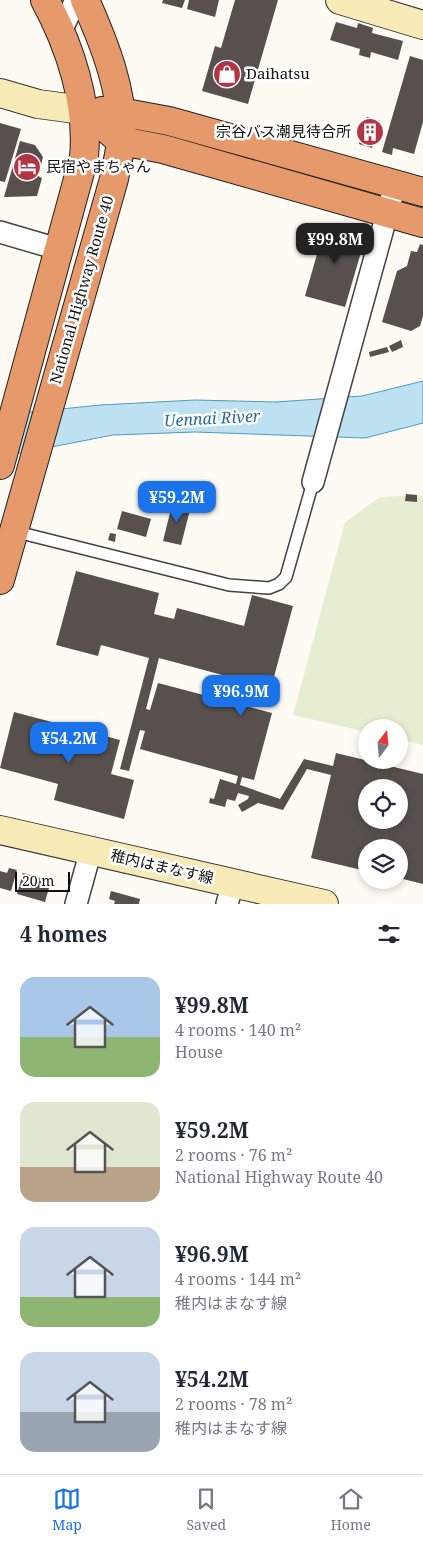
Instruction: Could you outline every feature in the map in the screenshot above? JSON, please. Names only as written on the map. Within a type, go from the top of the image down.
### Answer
[{"type":"highway","points":[[0,465],[84,157],[86,138],[83,110],[72,65],[45,0]]},
{"type":"highway","name":"National Highway Route 40","points":[[0,580],[114,179],[122,141],[120,112],[105,52],[86,0]]},
{"type":"highway","points":[[83,110],[120,112],[169,121],[423,192]]},
{"type":"highway","points":[[83,110],[122,141],[163,149],[423,223]]},
{"type":"street","points":[[60,33],[76,0]]},
{"type":"street","points":[[340,0],[423,25]]},
{"type":"street","points":[[0,93],[38,104],[83,110]]},
{"type":"street","points":[[314,482],[395,185]]},
{"type":"street","points":[[0,232],[58,249]]},
{"type":"street","name":"稚内はまなす線","points":[[0,830],[91,850],[230,894],[324,904]]},
{"type":"street","points":[[76,904],[91,850]]},
{"type":"lane","points":[[14,531],[229,585],[269,588],[279,584],[286,577],[314,482]]},
{"type":"green space","points":[[423,495],[423,745],[408,741],[408,719],[358,719],[358,730],[293,715],[345,522],[380,497]]},
{"type":"water","name":"Uennai River","points":[[423,381],[423,423],[365,438],[195,432],[113,435],[0,457],[0,415],[101,405],[195,400],[276,402],[362,396]]},
{"type":"building","points":[[163,0],[185,0],[182,8],[162,3]]},
{"type":"building","points":[[189,0],[219,0],[215,17],[187,9]]},
{"type":"building","points":[[235,0],[278,0],[248,104],[202,91],[215,46],[221,48]]},
{"type":"building","points":[[336,22],[357,28],[358,23],[373,28],[372,33],[403,41],[398,60],[371,52],[370,58],[359,55],[360,49],[330,40]]},
{"type":"building","points":[[410,56],[423,60],[423,122],[414,154],[393,148],[392,155],[382,152]]},
{"type":"building","name":"宗谷バス潮見待合所","points":[[367,117],[380,121],[372,148],[359,144]]},
{"type":"building","points":[[0,123],[21,129],[5,182],[0,181]]},
{"type":"building","name":"民宿やまちゃん","points":[[20,141],[35,145],[43,157],[38,176],[42,178],[37,196],[4,197]]},
{"type":"building","points":[[326,223],[366,235],[345,307],[305,296]]},
{"type":"building","points":[[420,244],[423,245],[423,316],[420,326],[411,331],[382,322],[397,271],[407,266],[411,251],[417,252]]},
{"type":"building","points":[[401,340],[403,347],[392,352],[389,346]]},
{"type":"building","points":[[387,347],[389,352],[370,357],[369,352]]},
{"type":"building","points":[[406,494],[417,495],[417,502],[405,501]]},
{"type":"building","points":[[173,501],[191,506],[181,545],[163,541]]},
{"type":"building","points":[[122,511],[151,519],[146,537],[117,529]]},
{"type":"building","points":[[110,533],[116,534],[115,542],[108,540]]},
{"type":"building","points":[[76,571],[159,593],[154,614],[174,619],[177,608],[244,626],[252,595],[293,606],[271,688],[159,658],[146,709],[150,710],[158,683],[272,713],[254,780],[242,777],[240,785],[280,799],[304,759],[333,766],[336,753],[358,758],[358,769],[402,769],[423,774],[423,884],[408,880],[408,839],[358,839],[358,869],[311,858],[331,775],[307,769],[283,810],[258,803],[242,812],[238,805],[248,799],[249,796],[238,793],[235,801],[227,799],[225,807],[209,803],[210,798],[214,799],[220,779],[236,784],[238,776],[140,749],[145,731],[140,730],[129,771],[120,769],[149,658],[101,645],[98,656],[56,645]]},
{"type":"building","points":[[14,712],[120,740],[111,774],[134,780],[124,819],[54,800],[58,784],[0,768]]},
{"type":"building","points":[[9,868],[17,870],[11,891],[0,888],[0,871],[7,873]]},
{"type":"building","points":[[23,873],[51,881],[45,902],[17,894]]},
{"type":"building","points":[[111,891],[140,899],[139,904],[114,904],[115,901],[109,899]]},
{"type":"place","name":"Daihatsu","points":[[227,74]]},
{"type":"place","name":"宗谷バス潮見待合所","points":[[370,132]]},
{"type":"place","name":"民宿やまちゃん","points":[[27,167]]}]
